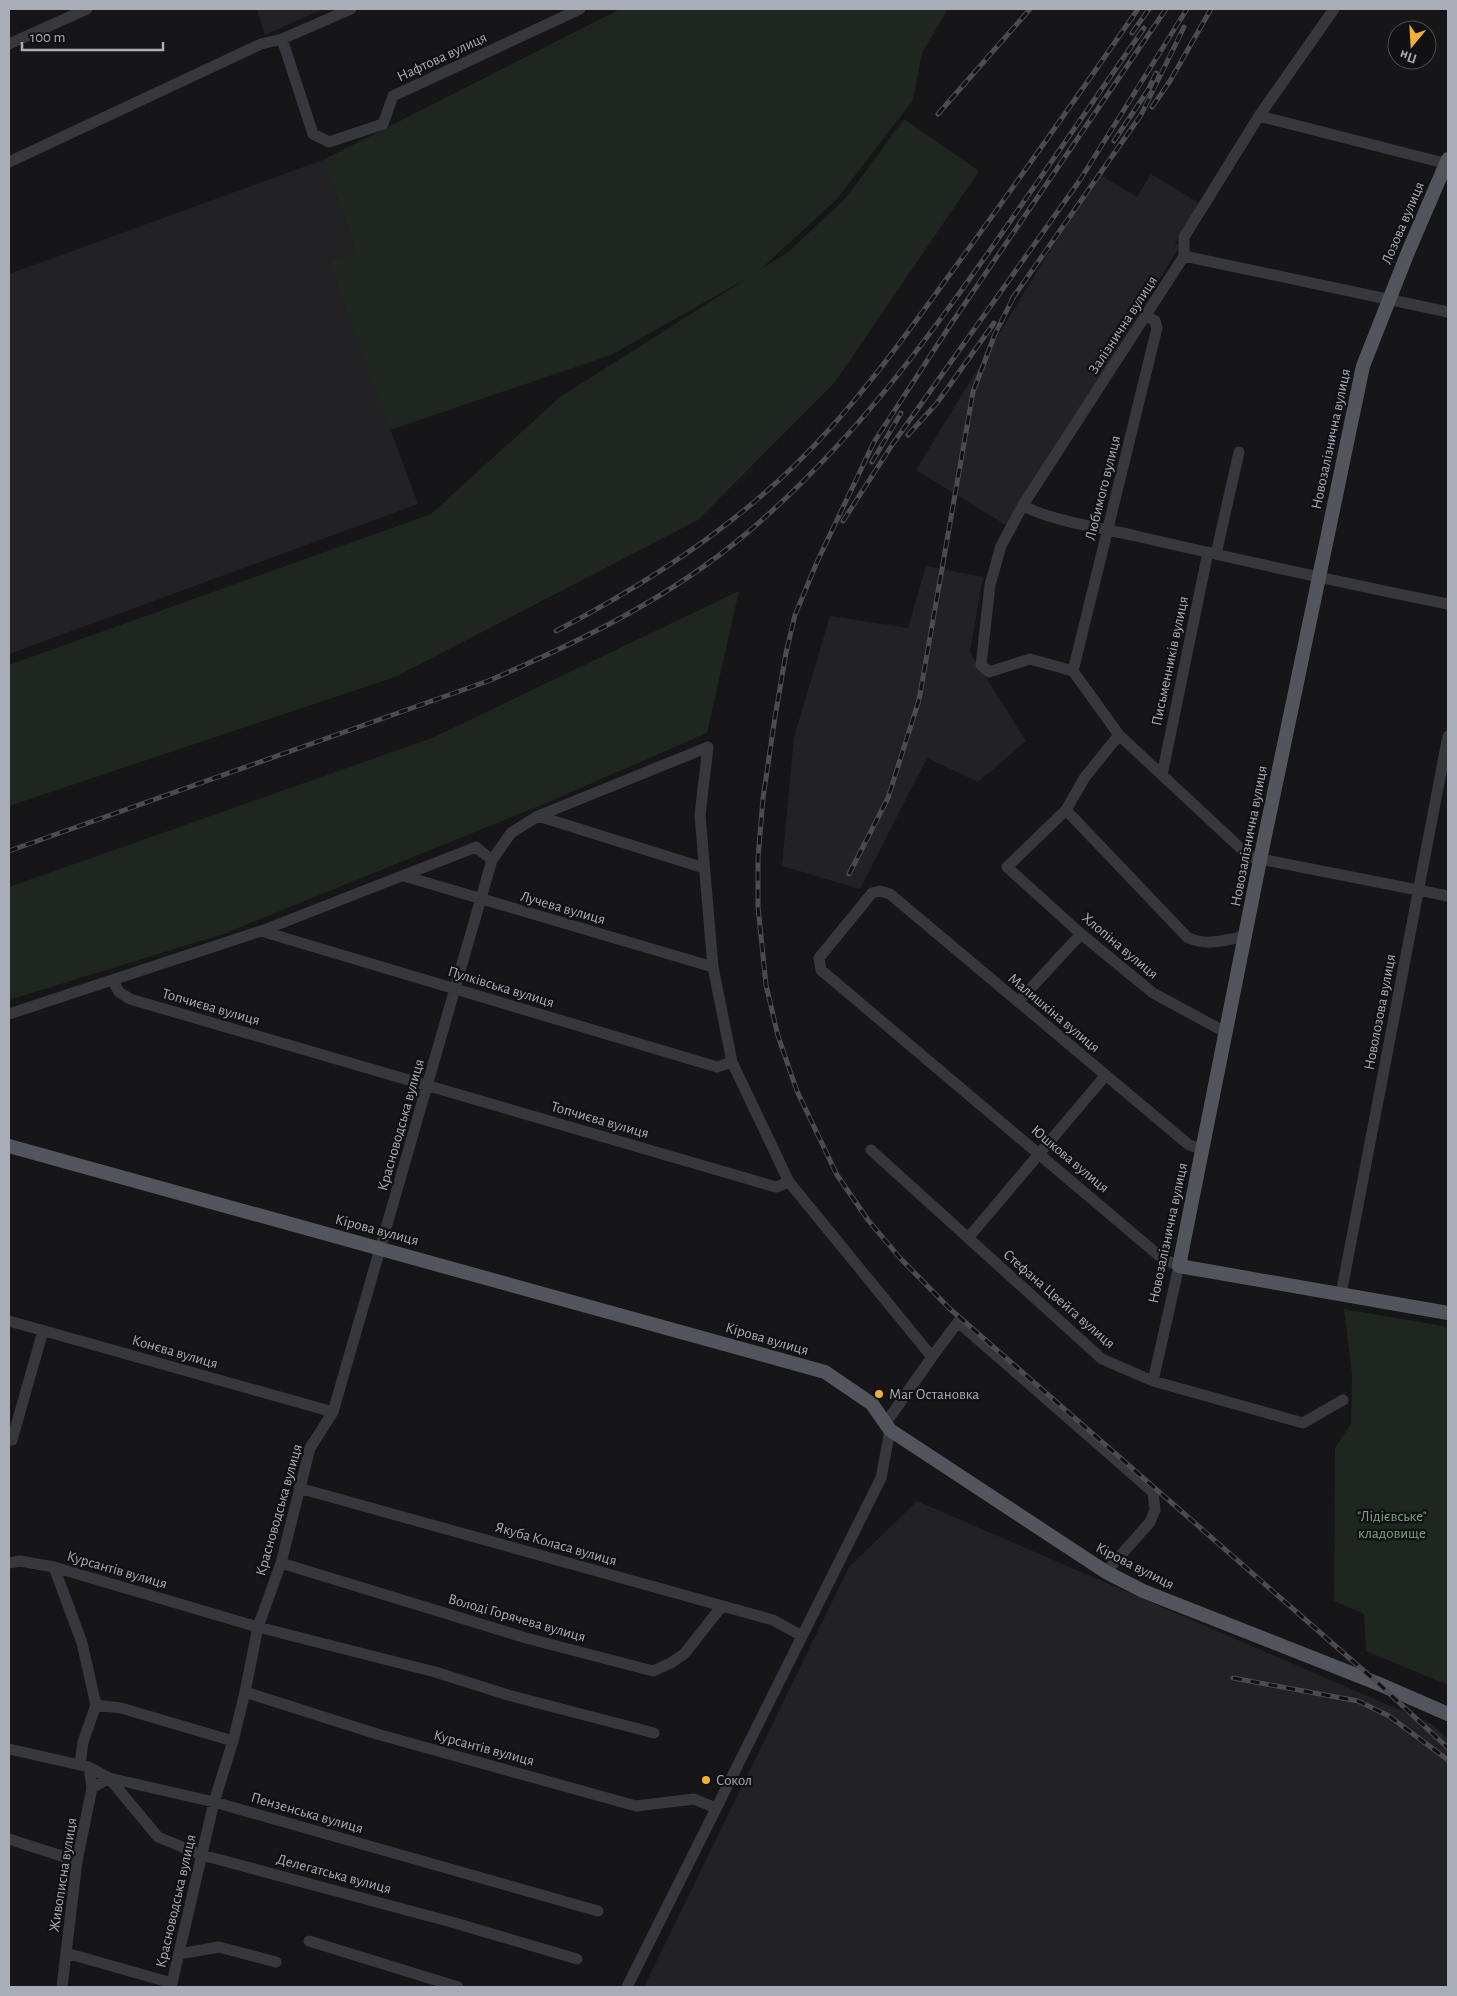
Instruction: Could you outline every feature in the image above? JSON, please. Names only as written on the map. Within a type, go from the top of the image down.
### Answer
[{"type":"main road","name":"Лозова вулиця","points":[[1389,301],[1448,162]]},
{"type":"main road","name":"Новозалізнична вулиця","points":[[1178,1266],[1363,366],[1389,301]]},
{"type":"main road","name":"Кірова вулиця","points":[[9,1146],[825,1372],[872,1404],[887,1427],[1106,1572],[1143,1591],[1379,1684],[1448,1714]]},
{"type":"main road","name":"Юшкова вулиця","points":[[1178,1266],[1448,1313]]},
{"type":"street","points":[[9,44],[88,9]]},
{"type":"street","points":[[9,162],[261,44],[282,39],[351,9]]},
{"type":"street","name":"Нафтова вулиця","points":[[282,39],[313,134],[329,142],[383,124],[393,96],[580,9]]},
{"type":"street","name":"Залізнична вулиця","points":[[1073,671],[1030,659],[990,672],[981,665],[990,585],[1001,546],[1023,505],[1147,316],[1184,256],[1184,237],[1259,116],[1334,9]]},
{"type":"street","points":[[1259,116],[1448,162]]},
{"type":"street","points":[[1184,256],[1448,312]]},
{"type":"street","name":"Любимого вулиця","points":[[1073,671],[1157,328],[1155,321],[1147,316]]},
{"type":"street","name":"Письменників вулиця","points":[[1162,775],[1212,553],[1239,452]]},
{"type":"street","points":[[1023,505],[1035,512],[1318,578],[1448,604]]},
{"type":"street","points":[[1073,671],[1119,735],[1242,851],[1260,860],[1448,896]]},
{"type":"street","points":[[1119,735],[1085,777],[1066,810],[1186,937],[1197,943],[1209,943],[1246,936]]},
{"type":"street","name":"Новолозова вулиця","points":[[1340,1294],[1448,736]]},
{"type":"street","name":"Красноводська вулиця","points":[[66,1953],[172,1983],[214,1802],[245,1692],[258,1627],[281,1563],[310,1448],[333,1412],[382,1248],[492,860],[511,833],[538,816],[708,747],[700,815],[704,868]]},
{"type":"street","name":"Хлопіна вулиця","points":[[1066,810],[1007,867],[1081,934],[1154,993],[1225,1032]]},
{"type":"street","points":[[538,816],[704,868],[713,967],[732,1062],[789,1182],[932,1357]]},
{"type":"street","points":[[9,1014],[261,931],[476,847],[492,860]]},
{"type":"street","name":"Лучева вулиця","points":[[404,876],[713,967]]},
{"type":"street","name":"Юшкова вулиця","points":[[890,894],[880,891],[872,894],[821,955],[818,965],[1168,1263],[1178,1266]]},
{"type":"street","name":"Малишкіна вулиця","points":[[890,894],[1189,1145],[1202,1150]]},
{"type":"street","name":"Пулківська вулиця","points":[[261,931],[717,1067],[732,1062]]},
{"type":"street","points":[[1018,1002],[1081,934]]},
{"type":"street","name":"Топчиєва вулиця","points":[[113,981],[119,992],[130,1000],[776,1187],[789,1182]]},
{"type":"street","points":[[968,1238],[1106,1076]]},
{"type":"street","name":"Стефана Цвейга вулиця","points":[[872,1150],[1102,1359],[1153,1381],[1304,1423],[1343,1400]]},
{"type":"street","name":"Новозалізнична вулиця","points":[[1153,1381],[1178,1266]]},
{"type":"street","name":"Конєва вулиця","points":[[9,1321],[333,1412]]},
{"type":"street","points":[[627,1987],[881,1478],[887,1427],[932,1357],[958,1322],[1153,1492],[1155,1510],[1150,1522],[1106,1572]]},
{"type":"street","points":[[9,1440],[12,1440],[42,1331]]},
{"type":"street","name":"Якуба Коласа вулиця","points":[[299,1488],[773,1620],[802,1636]]},
{"type":"street","name":"Курсантів вулиця","points":[[9,1563],[20,1560],[54,1567],[258,1627],[434,1672],[508,1695],[654,1733]]},
{"type":"street","name":"Володі Горячева вулиця","points":[[281,1563],[526,1638],[653,1671],[671,1663],[685,1653],[722,1606]]},
{"type":"street","name":"Курсантів вулиця","points":[[54,1567],[82,1643],[96,1705]]},
{"type":"street","name":"Курсантів вулиця","points":[[245,1692],[377,1734],[632,1805],[694,1799],[716,1808]]},
{"type":"street","points":[[85,1766],[83,1742],[96,1705],[121,1708],[233,1740]]},
{"type":"street","name":"Пензенська вулиця","points":[[9,1749],[85,1766],[109,1778],[214,1802],[598,1911]]},
{"type":"street","name":"Живописна вулиця","points":[[62,1987],[77,1861],[92,1788],[85,1766]]},
{"type":"street","points":[[92,1788],[109,1778]]},
{"type":"street","name":"Делегатська вулиця","points":[[109,1778],[158,1838],[202,1854],[455,1923],[578,1960]]},
{"type":"street","points":[[9,1839],[77,1861]]},
{"type":"street","points":[[309,1941],[442,1985],[458,1987]]},
{"type":"street","points":[[179,1954],[218,1947],[276,1962]]},
{"type":"shaded area","points":[[257,9],[323,9],[265,35]]},
{"type":"shaded area","points":[[323,160],[356,251],[328,261],[418,504],[9,654],[9,274]]},
{"type":"shaded area","points":[[1097,173],[1137,197],[1151,174],[1199,203],[1175,243],[1180,246],[1009,527],[916,470]]},
{"type":"shaded area","points":[[926,566],[983,577],[970,652],[1026,741],[978,782],[927,758],[860,889],[782,866],[794,737],[830,616],[908,628]]},
{"type":"shaded area","points":[[917,1501],[1432,1724],[1448,1739],[1448,1987],[644,1987],[849,1567]]},
{"type":"green space","points":[[620,9],[948,9],[922,53],[913,100],[837,199],[762,268],[787,253],[846,198],[904,119],[979,171],[835,382],[698,520],[395,677],[9,806],[9,665],[431,514],[560,397],[746,279],[611,355],[390,430],[328,261],[356,251],[323,160]]},
{"type":"green space","points":[[739,591],[707,733],[544,804],[223,934],[9,1000],[9,887],[432,738]]},
{"type":"green space","name":"\"Лідієвське\" кладовище","points":[[1344,1309],[1448,1327],[1448,1685],[1366,1651],[1364,1614],[1334,1601],[1335,1448],[1351,1424],[1352,1375]]},
{"type":"railway","points":[[938,114],[1030,9]]},
{"type":"railway","points":[[556,631],[619,596],[711,536],[767,491],[815,445],[874,377],[910,329],[1138,9]]},
{"type":"railway","points":[[1132,33],[1149,9]]},
{"type":"railway","points":[[1166,9],[951,324],[874,442],[817,562],[795,615],[786,653],[775,717],[763,798],[758,858],[758,907],[766,985],[778,1036],[797,1091],[837,1175],[868,1220],[900,1258],[950,1309],[1379,1684],[1448,1748]]},
{"type":"railway","points":[[843,521],[892,445],[1080,180],[1187,9]]},
{"type":"railway","points":[[1152,107],[1170,81],[1211,9]]},
{"type":"railway","points":[[1012,299],[1141,115],[1184,27]]},
{"type":"railway","points":[[9,851],[488,681],[556,651],[623,617],[687,578],[747,533],[786,498],[822,462],[888,387],[979,266],[1144,28]]},
{"type":"railway","points":[[1114,141],[1148,90],[1156,73]]},
{"type":"railway","points":[[849,874],[888,798],[919,700],[973,392],[995,334],[1015,294]]},
{"type":"railway","points":[[908,435],[937,403],[994,323]]},
{"type":"railway","points":[[872,462],[901,413]]},
{"type":"railway","points":[[1233,1678],[1358,1701],[1389,1716],[1448,1760]]},
{"type":"place","name":"Маг Остановка","points":[[879,1394]]},
{"type":"place","name":"Сокол","points":[[706,1780]]}]
